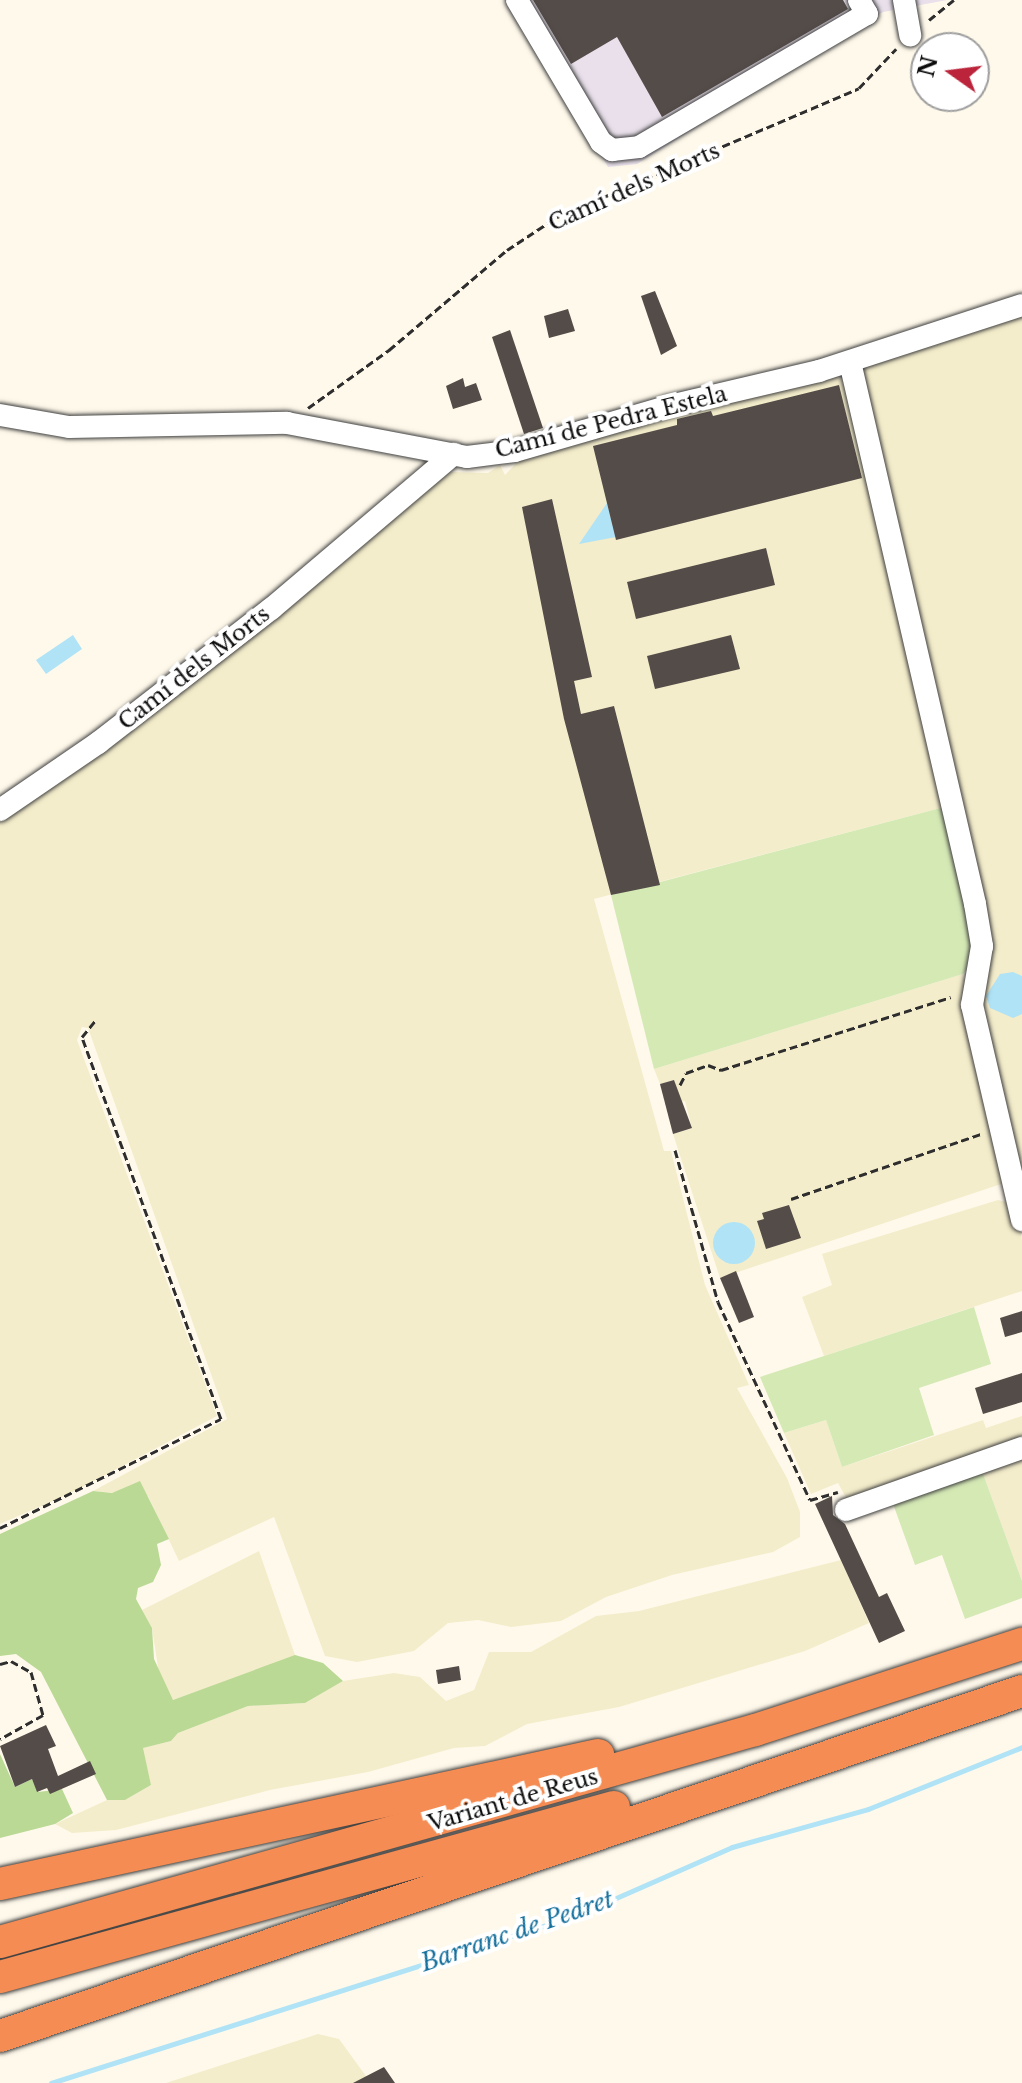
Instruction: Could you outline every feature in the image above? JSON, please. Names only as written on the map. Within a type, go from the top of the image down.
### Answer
[{"type":"highway","points":[[0,1884],[634,1747],[1022,1643]]},
{"type":"highway","name":"Variant de Reus","points":[[0,1942],[755,1730],[1022,1643]]},
{"type":"highway","name":"Variant de Reus","points":[[0,1977],[612,1807],[1022,1679]]},
{"type":"highway","points":[[0,2036],[1022,1691]]},
{"type":"street","points":[[517,0],[601,142],[612,150],[639,147],[867,14],[859,0]]},
{"type":"street","points":[[904,0],[910,35]]},
{"type":"street","name":"Camí de Pedra Estela","points":[[0,415],[69,427],[287,423],[454,454],[515,451],[670,406],[850,362],[1022,305]]},
{"type":"street","points":[[850,362],[975,904],[982,946],[972,1005],[1022,1220]]},
{"type":"street","name":"Camí dels Morts","points":[[0,810],[98,743],[271,609],[454,454]]},
{"type":"street","points":[[846,1510],[1022,1448]]},
{"type":"path","name":"Camí dels Morts","points":[[914,32],[954,0]]},
{"type":"path","name":"Camí dels Morts","points":[[287,423],[389,350],[507,250],[557,217],[859,88],[910,35]]},
{"type":"path","points":[[680,1085],[686,1073],[708,1065],[721,1070],[974,990]]},
{"type":"path","points":[[0,1528],[221,1419],[82,1037],[96,1020]]},
{"type":"path","points":[[791,1199],[1000,1128]]},
{"type":"path","points":[[675,1150],[718,1302],[810,1500],[836,1489],[846,1510]]},
{"type":"path","points":[[0,1664],[11,1661],[31,1672],[43,1715],[0,1739]]},
{"type":"shaded area","points":[[509,0],[947,0],[883,12],[637,164],[608,167]]},
{"type":"shaded area","points":[[1022,315],[1022,1189],[978,1004],[859,367]]},
{"type":"shaded area","points":[[833,374],[851,387],[948,806],[594,899],[664,1151],[671,1151],[705,1285],[749,1385],[737,1388],[787,1478],[800,1512],[800,1537],[773,1552],[672,1575],[606,1597],[561,1621],[511,1627],[478,1620],[448,1623],[414,1651],[357,1662],[325,1656],[274,1517],[179,1561],[148,1496],[93,1491],[227,1419],[88,1028],[82,1027],[77,1040],[217,1416],[71,1493],[0,1524],[0,817],[451,472],[488,473],[500,465],[505,475],[525,454]]},
{"type":"shaded area","points":[[963,974],[1007,1182],[720,1278],[673,1134],[692,1128],[685,1101],[680,1102],[674,1080],[660,1084],[654,1069]]},
{"type":"shaded area","points":[[998,1200],[1014,1204],[1022,1239],[1022,1291],[824,1356],[802,1297],[832,1285],[822,1254]]},
{"type":"shaded area","points":[[1022,1416],[1022,1441],[849,1503],[838,1483],[811,1494],[784,1433],[826,1420],[842,1467],[983,1420],[986,1428]]},
{"type":"shaded area","points":[[1022,1454],[1022,1581],[981,1468]]},
{"type":"shaded area","points":[[259,1551],[296,1658],[173,1700],[160,1680],[152,1628],[142,1610]]},
{"type":"shaded area","points":[[841,1560],[869,1623],[805,1651],[619,1707],[527,1724],[485,1746],[454,1748],[368,1772],[270,1790],[116,1830],[72,1833],[55,1824],[107,1800],[125,1800],[151,1785],[142,1748],[171,1741],[178,1733],[248,1706],[305,1703],[343,1681],[394,1673],[420,1677],[446,1701],[474,1690],[489,1652],[531,1652],[596,1616],[639,1611]]},
{"type":"shaded area","points":[[318,2034],[339,2039],[371,2083],[166,2083]]},
{"type":"green space","points":[[948,806],[977,958],[963,974],[654,1069],[611,895]]},
{"type":"green space","points":[[974,1307],[991,1364],[919,1388],[934,1435],[842,1467],[826,1420],[784,1433],[760,1377]]},
{"type":"green space","points":[[981,1468],[1022,1581],[1022,1598],[965,1619],[942,1555],[915,1565],[892,1501]]},
{"type":"green space","points":[[140,1481],[169,1539],[157,1544],[161,1565],[153,1582],[138,1588],[136,1599],[152,1628],[154,1659],[173,1700],[295,1655],[323,1663],[343,1681],[305,1703],[248,1706],[178,1733],[171,1741],[143,1748],[151,1785],[125,1800],[107,1800],[41,1672],[16,1654],[0,1656],[0,1534],[93,1491],[112,1493]]},
{"type":"green space","points":[[0,1754],[15,1787],[32,1779],[38,1792],[62,1789],[73,1813],[55,1824],[0,1838]]},
{"type":"water","points":[[607,503],[616,537],[579,544]]},
{"type":"water","points":[[73,635],[82,649],[46,674],[36,660]]},
{"type":"water","points":[[1013,972],[1022,976],[1022,1014],[1013,1018],[990,1008],[986,996],[1000,974]]},
{"type":"water","points":[[734,1222],[749,1228],[755,1243],[749,1258],[734,1264],[719,1258],[713,1243],[719,1228]]},
{"type":"building","points":[[533,0],[843,0],[848,9],[662,117],[617,37],[571,64]]},
{"type":"building","points":[[655,291],[677,346],[661,355],[641,296]]},
{"type":"building","points":[[568,309],[575,331],[549,338],[544,316]]},
{"type":"building","points":[[510,330],[543,428],[524,434],[492,337]]},
{"type":"building","points":[[463,378],[465,387],[476,383],[482,400],[453,409],[446,386]]},
{"type":"building","points":[[839,385],[862,478],[616,540],[593,446],[677,425],[677,419],[711,411],[713,416]]},
{"type":"building","points":[[552,499],[592,677],[574,681],[581,714],[614,706],[660,885],[611,895],[564,719],[522,507]]},
{"type":"building","points":[[766,548],[775,585],[636,619],[627,582]]},
{"type":"building","points":[[731,635],[740,669],[655,689],[647,656]]},
{"type":"building","points":[[674,1080],[692,1128],[673,1134],[660,1084]]},
{"type":"building","points":[[789,1205],[801,1238],[766,1249],[757,1221],[764,1219],[762,1213]]},
{"type":"building","points":[[736,1271],[754,1317],[739,1323],[720,1278]]},
{"type":"building","points":[[1022,1311],[1022,1332],[1005,1337],[1000,1318]]},
{"type":"building","points":[[1022,1373],[1022,1402],[983,1414],[975,1388]]},
{"type":"building","points":[[832,1496],[833,1515],[845,1524],[879,1597],[887,1593],[905,1631],[879,1643],[815,1504]]},
{"type":"building","points":[[459,1666],[461,1680],[438,1684],[436,1670]]},
{"type":"building","points":[[46,1725],[56,1746],[48,1749],[58,1776],[90,1761],[96,1774],[50,1794],[47,1788],[37,1792],[32,1779],[15,1787],[0,1746]]},
{"type":"building","points":[[384,2067],[395,2083],[353,2083]]},
{"type":"waterway","name":"Barranc de Pedret","points":[[51,2083],[575,1916],[732,1847],[868,1809],[1022,1747]]}]
